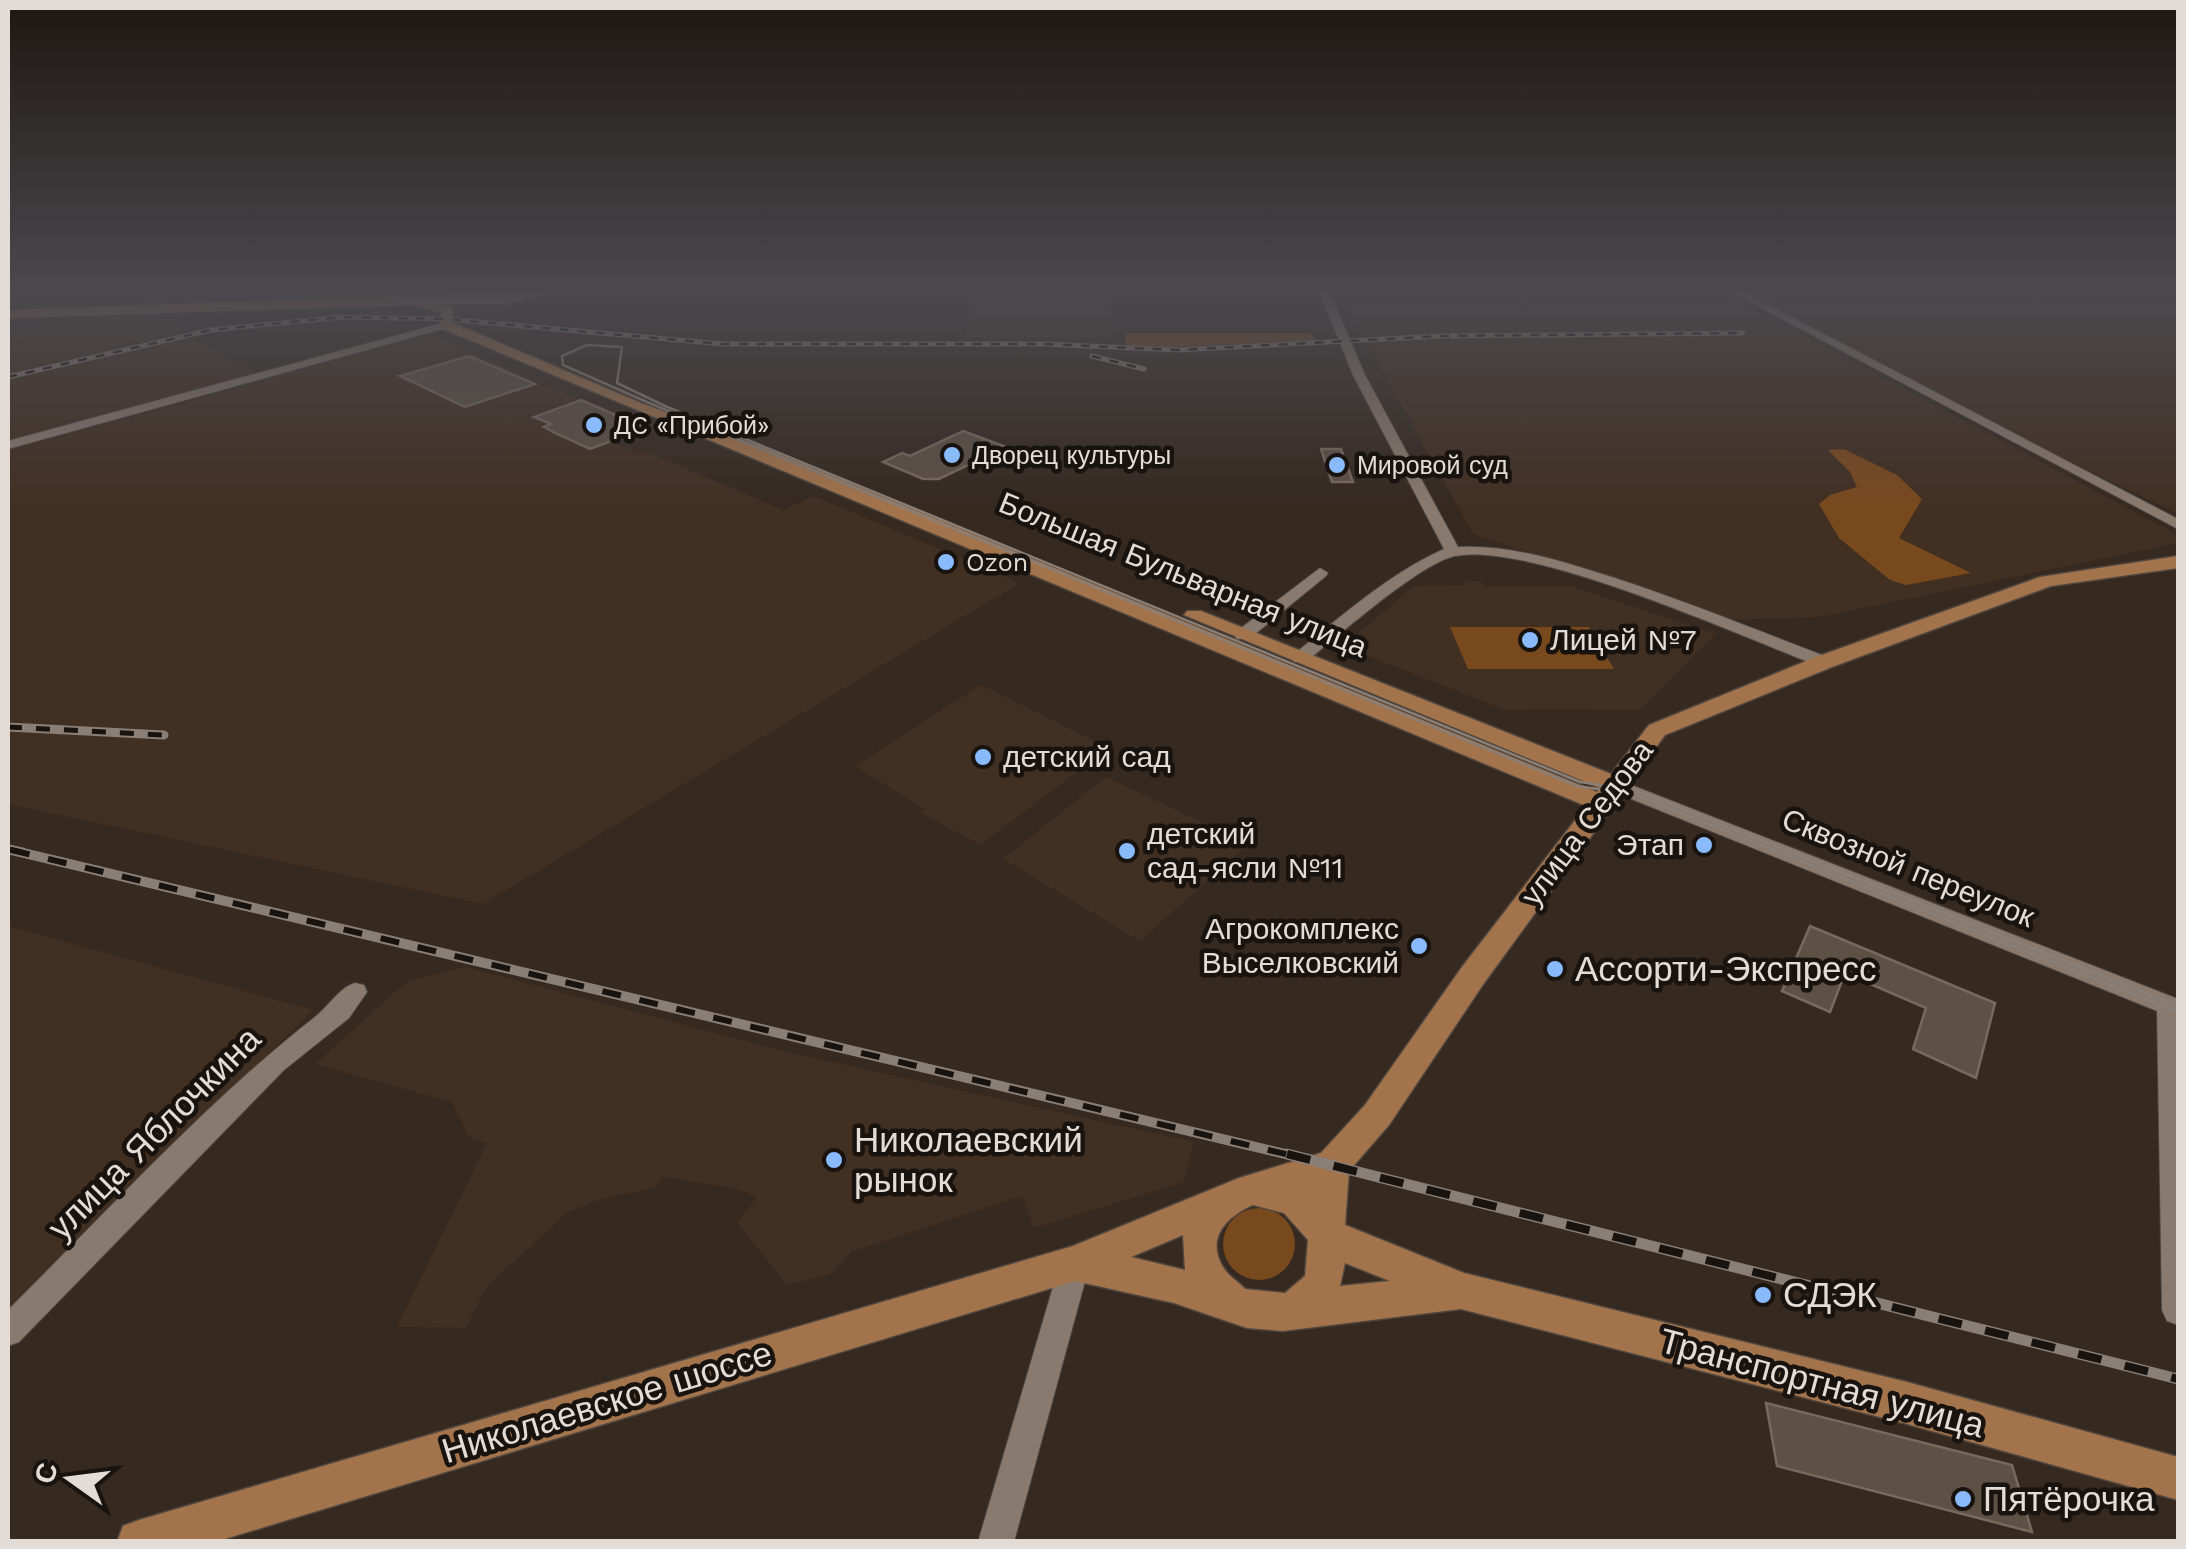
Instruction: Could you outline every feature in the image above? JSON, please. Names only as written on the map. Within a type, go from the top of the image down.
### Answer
[{"type":"main road","name":"Большая Бульварная улица","points":[[542,363],[1608,794]]},
{"type":"main road","name":"Большая Бульварная улица","points":[[667,417],[724,423],[1300,658],[1608,794]]},
{"type":"main road","name":"улица Седова","points":[[1332,1165],[1378,1115],[1473,975],[1657,730],[1824,662],[2048,581],[2178,562]]},
{"type":"main road","points":[[1332,1165],[1326,1233],[1330,1266],[1316,1296],[1265,1311],[1223,1296],[1207,1278],[1199,1256],[1204,1219],[1242,1192],[1332,1165]]},
{"type":"main road","points":[[1242,1192],[1294,1200],[1326,1233],[1352,1248],[1464,1291]]},
{"type":"main road","name":"Николаевское шоссе","points":[[139,1542],[1075,1264],[1242,1192]]},
{"type":"main road","points":[[1075,1264],[1174,1285],[1265,1311],[1464,1291]]},
{"type":"main road","name":"Транспортная улица","points":[[1464,1291],[1908,1404],[2178,1480]]},
{"type":"street","points":[[8,445],[299,363]]},
{"type":"street","points":[[1354,363],[1453,552]]},
{"type":"street","points":[[1871,363],[2178,525]]},
{"type":"street","points":[[1300,658],[1366,608],[1453,552],[1531,558],[1599,578],[1824,662]]},
{"type":"street","points":[[1243,635],[1320,573]]},
{"type":"street","name":"Сквозной переулок","points":[[1608,794],[2174,1007]]},
{"type":"street","name":"улица Яблочкина","points":[[8,1331],[276,1063],[340,1011],[355,992]]},
{"type":"street","points":[[2174,1007],[2178,1310]]},
{"type":"street","points":[[996,1542],[1075,1264]]},
{"type":"shaded area","points":[[8,363],[56,363],[8,375]]},
{"type":"shaded area","points":[[76,363],[238,363],[258,374],[8,440],[8,379]]},
{"type":"shaded area","points":[[325,363],[498,363],[646,428],[611,441],[638,453],[646,451],[783,510],[814,496],[1020,583],[483,904],[8,804],[8,451]]},
{"type":"shaded area","points":[[1378,363],[1856,363],[2178,535],[2178,543],[1820,617],[1730,620],[1473,534]]},
{"type":"shaded area","points":[[1878,363],[2178,363],[2178,514]]},
{"type":"shaded area","points":[[1844,449],[1897,475],[1922,499],[1899,538],[1971,573],[1906,585],[1890,580],[1839,538],[1819,504],[1830,495],[1857,487],[1850,472],[1828,450]]},
{"type":"shaded area","name":"Лицей №7","points":[[1464,581],[1481,581],[1485,586],[1571,586],[1716,634],[1640,709],[1505,710],[1343,646],[1414,586],[1466,585]]},
{"type":"shaded area","points":[[1450,627],[1589,627],[1614,669],[1468,669]]},
{"type":"shaded area","name":"детский сад","points":[[981,685],[1109,748],[980,845],[921,813],[924,809],[855,766]]},
{"type":"shaded area","name":"детский сад-ясли №11","points":[[1106,777],[1249,844],[1140,941],[1003,859]]},
{"type":"shaded area","points":[[8,926],[313,1010],[8,1308]]},
{"type":"shaded area","name":"Николаевский рынок","points":[[465,967],[787,1052],[1194,1142],[1184,1182],[1034,1228],[1022,1196],[853,1251],[830,1274],[787,1285],[737,1223],[757,1197],[735,1188],[663,1177],[657,1187],[597,1200],[567,1213],[486,1287],[466,1328],[397,1327],[487,1143],[469,1137],[452,1102],[315,1064],[406,982]]},
{"type":"shaded area","points":[[1259,1208],[1284,1219],[1295,1244],[1284,1269],[1259,1280],[1234,1269],[1223,1244],[1234,1219]]},
{"type":"building","points":[[444,363],[486,363],[535,384],[465,407],[400,376]]},
{"type":"building","name":"ДC «Прибой»","points":[[581,400],[646,428],[590,449],[544,427],[551,424],[534,417]]},
{"type":"building","name":"Дворец культуры","points":[[963,431],[1006,447],[939,479],[923,479],[883,462],[902,453],[910,456]]},
{"type":"building","name":"Мировой суд","points":[[1321,449],[1341,449],[1353,482],[1332,482]]},
{"type":"building","points":[[1810,926],[1995,1003],[1976,1078],[1913,1049],[1926,1008],[1845,973],[1830,1012],[1782,991]]},
{"type":"building","name":"Пятёрочка","points":[[1766,1403],[2012,1465],[2032,1532],[1777,1466]]},
{"type":"tram line","points":[[563,363],[647,402],[1577,786],[1634,794],[2178,1012]]},
{"type":"tram line","points":[[620,363],[617,383],[665,406],[1580,782],[1635,790],[2178,1006]]},
{"type":"railway","points":[[8,377],[67,363]]},
{"type":"railway","points":[[1121,363],[1144,369]]},
{"type":"railway","points":[[8,727],[164,735]]},
{"type":"railway","points":[[8,849],[22,852]]},
{"type":"railway","points":[[11,850],[1298,1157]]},
{"type":"railway","points":[[1287,1154],[2178,1379]]},
{"type":"place","name":"ДC «Прибой»","points":[[594,425]]},
{"type":"place","name":"Дворец культуры","points":[[952,455]]},
{"type":"place","name":"Мировой суд","points":[[1337,465]]},
{"type":"place","name":"Ozon","points":[[946,562]]},
{"type":"place","name":"Лицей №7","points":[[1530,640]]},
{"type":"place","name":"детский сад","points":[[983,757]]},
{"type":"place","name":"Этап","points":[[1704,845]]},
{"type":"place","name":"детский сад-ясли №11","points":[[1127,851]]},
{"type":"place","name":"Агрокомплекс Выселковский","points":[[1419,946]]},
{"type":"place","name":"Ассорти-Экспресс","points":[[1555,969]]},
{"type":"place","name":"Николаевский рынок","points":[[834,1160]]},
{"type":"place","name":"СДЭК","points":[[1763,1295]]},
{"type":"place","name":"Пятёрочка","points":[[1963,1499]]}]
